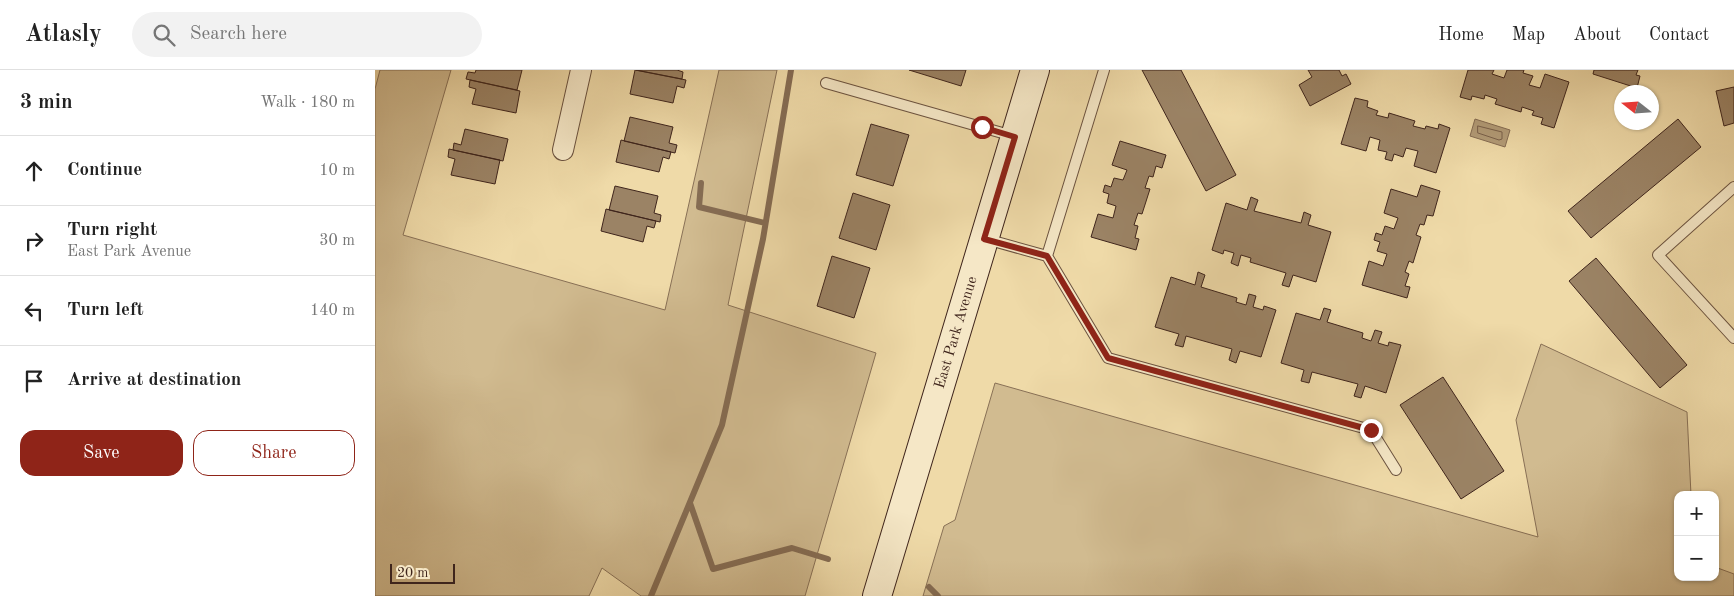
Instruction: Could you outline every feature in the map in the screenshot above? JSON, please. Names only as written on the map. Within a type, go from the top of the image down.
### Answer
[{"type":"main road","name":"East Park Avenue","points":[[877,596],[1035,70]]},
{"type":"street","points":[[563,150],[581,70]]},
{"type":"lane","points":[[1047,256],[1104,70]]},
{"type":"lane","points":[[826,82],[1015,137]]},
{"type":"lane","points":[[1734,187],[1658,255],[1734,338]]},
{"type":"lane","points":[[984,239],[1047,256],[1108,358],[1371,430],[1396,470]]},
{"type":"shaded area","points":[[380,70],[451,70],[403,235],[665,310],[719,70],[777,70],[728,305],[876,353],[805,596],[641,596],[602,568],[589,596],[375,596],[375,89]]},
{"type":"shaded area","points":[[1541,344],[1687,412],[1691,491],[1674,491],[1674,581],[1719,581],[1719,568],[1734,574],[1734,596],[923,596],[944,526],[955,520],[995,383],[1538,537],[1516,420]]},
{"type":"water","points":[[1475,119],[1510,130],[1505,147],[1470,136]]},
{"type":"building","points":[[476,70],[522,70],[517,90],[466,79],[468,72],[475,73]]},
{"type":"building","points":[[635,70],[686,80],[684,88],[677,86],[673,103],[630,94]]},
{"type":"building","points":[[636,70],[677,70],[683,72],[682,79]]},
{"type":"building","points":[[909,70],[966,70],[961,86]]},
{"type":"building","points":[[1142,70],[1181,70],[1236,175],[1206,191]]},
{"type":"building","points":[[1308,70],[1339,70],[1342,76],[1346,74],[1351,84],[1310,106],[1299,85],[1312,77]]},
{"type":"building","points":[[1468,70],[1494,70],[1492,74],[1504,78],[1507,70],[1524,70],[1523,73],[1533,76],[1529,85],[1540,88],[1545,74],[1569,82],[1554,128],[1541,124],[1543,118],[1532,115],[1534,111],[1522,107],[1521,112],[1495,104],[1497,99],[1485,95],[1484,99],[1472,96],[1471,100],[1460,97]]},
{"type":"building","points":[[1594,70],[1638,70],[1636,75],[1640,76],[1638,85],[1628,85],[1593,74]]},
{"type":"building","points":[[470,80],[520,91],[516,113],[472,104],[476,89],[469,87]]},
{"type":"building","points":[[1734,87],[1734,123],[1724,126],[1716,91]]},
{"type":"building","points":[[1355,98],[1368,101],[1367,107],[1378,111],[1376,115],[1388,118],[1389,113],[1415,121],[1413,126],[1425,129],[1426,126],[1438,129],[1439,124],[1450,128],[1436,173],[1414,166],[1418,151],[1406,148],[1403,157],[1394,154],[1392,161],[1385,159],[1387,152],[1378,150],[1380,140],[1370,137],[1366,151],[1341,144]]},
{"type":"building","points":[[630,117],[673,127],[669,143],[677,145],[675,153],[624,141]]},
{"type":"building","points":[[1678,119],[1701,147],[1591,238],[1568,211]]},
{"type":"building","points":[[871,124],[909,135],[893,186],[856,175]]},
{"type":"building","points":[[465,129],[508,139],[503,161],[453,150],[454,143],[461,145]]},
{"type":"building","points":[[621,140],[671,152],[669,159],[663,157],[659,172],[616,162]]},
{"type":"building","points":[[1120,141],[1166,155],[1162,168],[1156,166],[1153,177],[1149,176],[1145,188],[1150,189],[1142,214],[1138,213],[1134,225],[1138,226],[1135,238],[1139,239],[1136,250],[1091,237],[1098,214],[1113,218],[1116,206],[1107,203],[1109,194],[1103,192],[1105,185],[1111,187],[1114,178],[1123,180],[1127,170],[1112,165]]},
{"type":"building","points":[[449,149],[500,160],[495,184],[451,175],[455,159],[448,157]]},
{"type":"building","points":[[1421,185],[1440,191],[1433,216],[1427,215],[1424,225],[1420,224],[1416,235],[1421,237],[1413,263],[1409,261],[1405,272],[1409,274],[1405,286],[1410,287],[1407,298],[1362,285],[1369,261],[1383,266],[1387,254],[1377,251],[1380,242],[1374,240],[1376,233],[1382,235],[1385,226],[1394,229],[1398,218],[1384,213],[1391,189],[1417,197]]},
{"type":"building","points":[[615,186],[658,196],[654,213],[661,215],[660,222],[609,210]]},
{"type":"building","points":[[853,193],[890,205],[876,250],[839,238]]},
{"type":"building","points":[[1251,197],[1258,200],[1254,211],[1301,223],[1304,212],[1311,215],[1308,225],[1331,232],[1316,282],[1293,275],[1289,287],[1282,285],[1286,273],[1250,262],[1251,258],[1241,255],[1238,266],[1231,263],[1234,253],[1224,250],[1223,254],[1212,250],[1226,203],[1247,210]]},
{"type":"building","points":[[606,209],[656,221],[654,228],[647,226],[643,242],[601,231]]},
{"type":"building","points":[[832,256],[870,268],[854,318],[817,306]]},
{"type":"building","points":[[1596,258],[1687,365],[1660,388],[1569,281]]},
{"type":"building","points":[[1198,272],[1205,275],[1201,287],[1237,298],[1236,302],[1246,305],[1249,294],[1256,296],[1253,307],[1263,310],[1264,306],[1276,310],[1261,357],[1240,351],[1236,363],[1229,360],[1232,349],[1186,336],[1183,347],[1175,345],[1179,334],[1155,327],[1171,277],[1195,285]]},
{"type":"building","points":[[1324,308],[1331,310],[1327,322],[1363,333],[1362,338],[1371,341],[1375,330],[1382,332],[1378,343],[1388,346],[1389,342],[1401,345],[1386,393],[1365,386],[1361,398],[1354,396],[1358,384],[1312,372],[1309,383],[1301,381],[1304,370],[1281,363],[1296,313],[1320,320]]},
{"type":"building","points":[[1443,377],[1504,471],[1461,499],[1400,405]]},
{"type":"waterway","points":[[651,596],[722,425],[763,239],[791,70]]},
{"type":"waterway","points":[[701,183],[699,207],[765,223]]},
{"type":"waterway","points":[[690,503],[713,569],[792,548],[828,559]]},
{"type":"waterway","points":[[929,587],[938,596]]},
{"type":"route","points":[[982,127],[1015,137],[984,239],[1047,256],[1108,358],[1371,430]]}]
